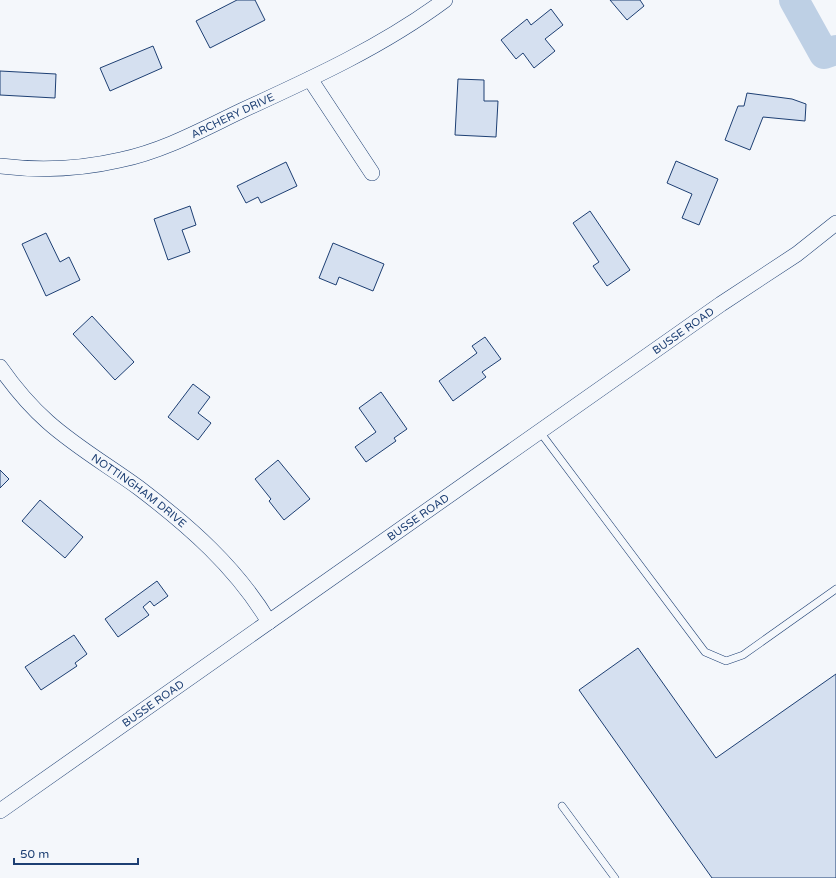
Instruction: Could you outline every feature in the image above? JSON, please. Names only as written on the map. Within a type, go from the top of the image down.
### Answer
[{"type":"street","name":"ARCHERY DRIVE","points":[[0,166],[69,169],[122,160],[173,143],[310,79],[382,42],[412,24],[445,0]]},
{"type":"street","points":[[310,79],[372,173]]},
{"type":"street","name":"BUSSE ROAD","points":[[0,811],[721,304],[797,254],[836,223]]},
{"type":"street","name":"NOTTINGHAM DRIVE","points":[[0,368],[14,387],[48,423],[138,488],[202,540],[223,561],[257,602],[269,622]]},
{"type":"lane","points":[[540,432],[705,652],[726,661],[743,655],[836,589]]},
{"type":"lane","points":[[562,806],[615,878]]},
{"type":"building","points":[[237,0],[255,0],[265,20],[210,48],[196,21]]},
{"type":"building","points":[[610,0],[640,0],[644,6],[627,20]]},
{"type":"building","points":[[551,9],[563,25],[545,39],[555,51],[534,68],[523,53],[516,59],[501,40],[527,19],[531,25]]},
{"type":"building","points":[[153,46],[162,68],[110,91],[100,68]]},
{"type":"building","points":[[0,71],[56,74],[55,98],[0,95]]},
{"type":"building","points":[[458,79],[484,80],[484,101],[498,101],[496,137],[455,135]]},
{"type":"building","points":[[747,93],[792,99],[806,104],[805,121],[763,117],[750,150],[725,140],[738,106],[744,106]]},
{"type":"building","points":[[676,161],[718,179],[699,225],[682,218],[692,194],[667,183]]},
{"type":"building","points":[[286,162],[297,186],[261,203],[258,197],[246,203],[237,186]]},
{"type":"building","points":[[190,206],[196,225],[182,230],[190,252],[168,260],[154,219]]},
{"type":"building","points":[[590,211],[630,270],[607,286],[593,266],[599,262],[573,223]]},
{"type":"building","points":[[46,233],[60,262],[69,257],[80,280],[46,296],[22,244]]},
{"type":"building","points":[[333,243],[384,264],[373,291],[339,277],[336,285],[319,278]]},
{"type":"building","points":[[92,316],[134,362],[115,380],[73,334]]},
{"type":"building","points":[[485,337],[501,359],[482,372],[486,377],[453,401],[439,381],[477,353],[472,346]]},
{"type":"building","points":[[193,384],[210,397],[198,413],[211,423],[198,440],[168,417]]},
{"type":"building","points":[[381,392],[407,429],[394,438],[396,441],[366,462],[355,447],[376,432],[359,408]]},
{"type":"building","points":[[278,460],[310,499],[284,520],[269,501],[271,499],[255,479]]},
{"type":"building","points":[[0,470],[9,479],[0,488]]},
{"type":"building","points":[[40,500],[83,537],[65,558],[22,521]]},
{"type":"building","points":[[157,581],[168,596],[154,606],[150,601],[143,607],[149,615],[118,637],[105,619]]},
{"type":"building","points":[[74,635],[87,654],[75,663],[77,666],[41,690],[25,667]]},
{"type":"building","points":[[638,648],[716,758],[836,674],[836,878],[712,878],[579,690]]},
{"type":"waterway","points":[[794,0],[824,54],[836,50]]}]
